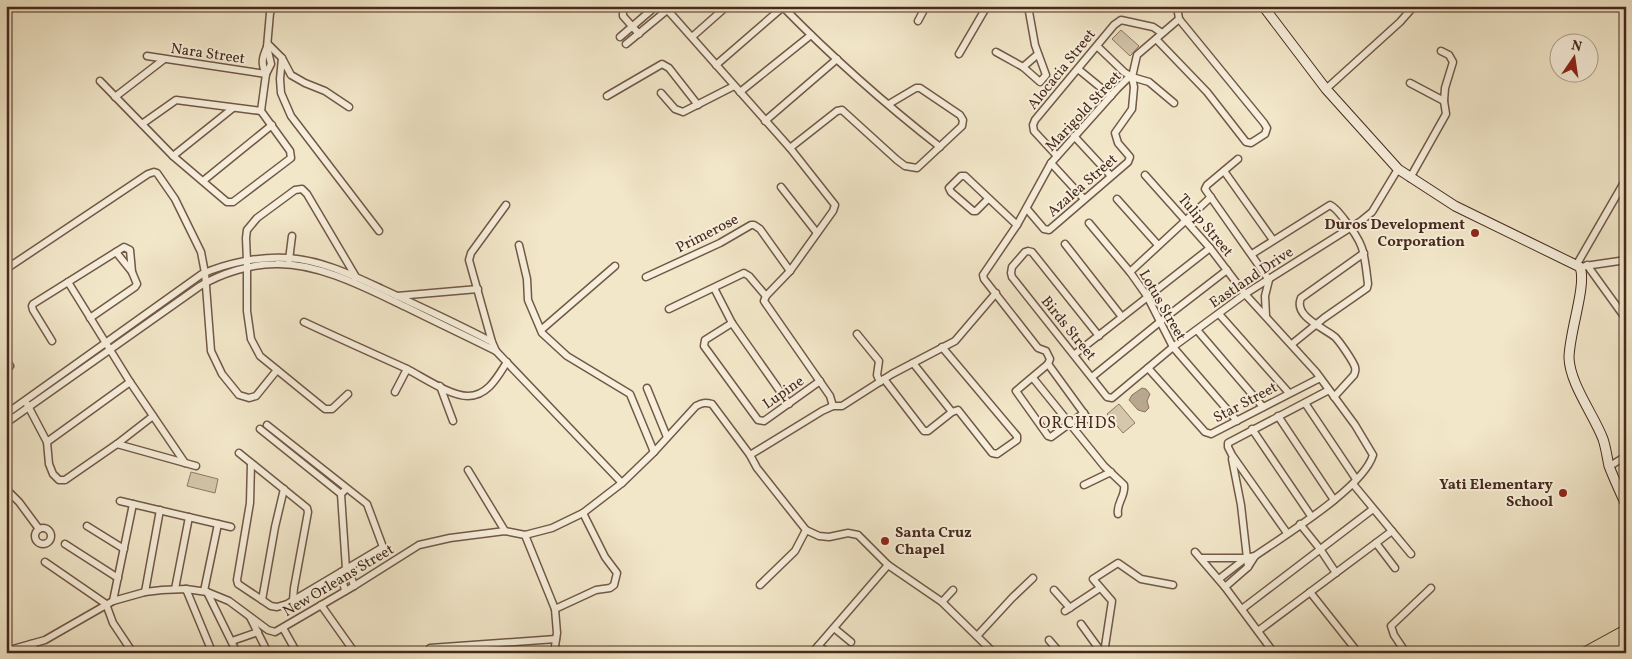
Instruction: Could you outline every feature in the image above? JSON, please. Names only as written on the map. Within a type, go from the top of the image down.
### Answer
[{"type":"main road","points":[[1584,653],[1626,630]]},
{"type":"main road","points":[[1599,653],[1626,638]]},
{"type":"street","points":[[100,81],[173,156],[227,202],[231,203],[291,158],[290,151],[260,110],[266,74],[271,64],[268,45],[271,10],[277,6]]},
{"type":"street","points":[[623,6],[623,16],[639,34]]},
{"type":"street","points":[[620,37],[656,6]]},
{"type":"street","points":[[692,37],[727,6]]},
{"type":"street","points":[[918,21],[926,6]]},
{"type":"street","points":[[959,54],[987,6]]},
{"type":"street","points":[[996,52],[1023,68],[1040,82],[1046,75],[1038,54],[1028,6]]},
{"type":"street","points":[[1156,38],[1207,92],[1246,142],[1251,144],[1266,134],[1266,126],[1179,19],[1177,6]]},
{"type":"street","points":[[1264,6],[1326,89],[1398,170],[1455,206],[1581,265],[1626,319]]},
{"type":"street","points":[[1326,89],[1400,22],[1414,6]]},
{"type":"street","points":[[626,44],[668,7],[734,86],[790,148],[835,205],[833,211],[790,270],[766,296],[764,304],[820,381],[830,396],[833,406]]},
{"type":"street","points":[[716,65],[784,7],[810,35],[940,147]]},
{"type":"street","points":[[1132,77],[1137,55],[1179,19]]},
{"type":"street","name":"Alocacia Street","points":[[1057,156],[1034,131],[1032,125],[1119,20],[1152,27],[1162,33]]},
{"type":"street","points":[[740,92],[810,35]]},
{"type":"street","points":[[268,45],[282,58],[291,75],[305,84],[325,91],[349,107]]},
{"type":"street","points":[[1097,46],[1124,72],[1132,77],[1149,82],[1174,103]]},
{"type":"street","points":[[1410,178],[1446,114],[1445,88],[1453,62],[1449,55],[1441,51]]},
{"type":"street","points":[[1023,68],[1038,54]]},
{"type":"street","name":"Nara Street","points":[[147,56],[163,60],[266,74]]},
{"type":"street","points":[[282,58],[281,93],[291,116],[380,231]]},
{"type":"street","points":[[765,121],[837,59]]},
{"type":"street","points":[[116,97],[163,60]]},
{"type":"street","points":[[607,96],[662,64],[669,68],[698,105]]},
{"type":"street","points":[[1078,69],[1111,96]]},
{"type":"street","name":"Marigold Street","points":[[996,293],[984,279],[984,274],[1017,225],[1051,163],[1124,81],[1132,77]]},
{"type":"street","name":"Azalea Street","points":[[1026,209],[1046,230],[1052,228],[1130,159],[1118,143],[1115,133],[1132,109],[1134,88],[1132,77]]},
{"type":"street","points":[[1410,83],[1444,101]]},
{"type":"street","points":[[661,93],[675,110],[679,112],[688,111],[734,86]]},
{"type":"street","points":[[790,148],[837,111],[842,110],[905,166],[917,168],[962,126],[963,120],[960,115],[920,88],[916,88],[889,104]]},
{"type":"street","points":[[142,124],[176,100],[260,110]]},
{"type":"street","points":[[173,156],[233,108]]},
{"type":"street","points":[[203,181],[272,126]]},
{"type":"street","points":[[1074,136],[1112,176]]},
{"type":"street","points":[[1238,159],[1206,187],[1206,191],[1269,280],[1265,296],[1266,316]]},
{"type":"street","points":[[1051,163],[1084,199]]},
{"type":"street","name":"Eastland Drive","points":[[1108,398],[1116,395],[1173,347],[1245,294],[1372,212],[1398,170]]},
{"type":"street","points":[[1224,171],[1273,240]]},
{"type":"street","points":[[6,269],[148,174],[157,173],[174,199],[201,252],[205,273],[204,283],[211,351],[222,374],[239,394],[249,398],[256,396],[277,370]]},
{"type":"street","name":"Tulip Street","points":[[1145,174],[1187,220],[1245,294],[1292,344],[1320,378],[1369,446],[1373,455],[1371,462],[1355,482]]},
{"type":"street","points":[[988,199],[976,211],[973,211],[951,192],[949,188],[962,175],[1017,225]]},
{"type":"street","points":[[1626,179],[1581,265],[1581,288],[1571,337],[1569,359],[1574,378],[1602,439],[1610,466],[1626,505]]},
{"type":"street","points":[[781,187],[817,233]]},
{"type":"street","points":[[348,394],[332,409],[325,409],[260,356],[251,339],[247,311],[247,230],[257,218],[295,190],[302,189],[307,194],[355,280]]},
{"type":"street","points":[[1130,272],[1211,197]]},
{"type":"street","points":[[1117,199],[1158,245]]},
{"type":"street","points":[[496,351],[469,260],[471,253],[506,205]]},
{"type":"street","points":[[1252,254],[1330,205],[1334,207],[1358,237],[1364,253],[1367,288],[1292,344]]},
{"type":"street","name":"Lotus Street","points":[[1089,223],[1130,272],[1147,296],[1173,347],[1236,421]]},
{"type":"street","name":"Primerose","points":[[646,277],[720,243],[751,225],[760,229],[790,270]]},
{"type":"street","points":[[289,261],[292,236]]},
{"type":"street","points":[[1065,244],[1122,317]]},
{"type":"street","points":[[519,245],[527,279],[528,300],[545,337],[567,356],[630,394],[654,452]]},
{"type":"street","points":[[52,341],[32,306],[124,248],[130,250],[132,272]]},
{"type":"street","points":[[1075,354],[1210,248]]},
{"type":"street","points":[[90,318],[135,287],[137,281],[116,252]]},
{"type":"street","name":"Birds Street","points":[[1099,336],[1032,252],[1025,252],[1012,267],[1010,273],[1108,398]]},
{"type":"street","points":[[1334,397],[1354,375],[1355,369],[1336,338],[1316,325],[1301,310],[1299,302],[1301,298],[1364,253]]},
{"type":"street","points":[[1581,265],[1626,260]]},
{"type":"street","points":[[6,423],[65,372],[205,273],[248,264],[277,264],[289,261],[355,280],[492,342]]},
{"type":"street","points":[[6,414],[27,404],[70,378],[204,283],[248,264]]},
{"type":"street","points":[[541,330],[615,266]]},
{"type":"street","points":[[1092,377],[1227,270]]},
{"type":"street","points":[[669,309],[744,273],[749,276],[766,296]]},
{"type":"street","points":[[68,282],[130,382],[185,463]]},
{"type":"street","points":[[714,288],[732,323],[789,404]]},
{"type":"street","points":[[395,298],[478,289]]},
{"type":"street","points":[[750,455],[822,411],[833,406],[842,406],[882,380],[958,338],[996,293],[1038,348],[1048,353],[1050,358],[1048,364],[1016,391],[1048,436],[1051,437],[1071,423],[1086,416],[1048,364]]},
{"type":"street","points":[[395,298],[496,351],[622,483]]},
{"type":"street","points":[[155,307],[160,314]]},
{"type":"street","points":[[1219,314],[1289,394]]},
{"type":"street","points":[[304,322],[457,394],[470,396],[483,392],[495,381],[507,362]]},
{"type":"street","name":"Lupine","points":[[732,323],[705,340],[704,346],[760,421],[764,421],[820,381]]},
{"type":"street","points":[[1197,330],[1263,407]]},
{"type":"street","points":[[857,334],[879,361],[877,375],[924,431],[952,412],[960,410],[994,454],[997,454],[1018,439],[1018,436],[942,347]]},
{"type":"street","points":[[6,360],[10,366],[6,371]]},
{"type":"street","points":[[913,363],[952,412]]},
{"type":"street","name":"Star Street","points":[[1148,368],[1207,434],[1211,434],[1320,378]]},
{"type":"street","points":[[396,392],[406,369]]},
{"type":"street","points":[[65,372],[70,378]]},
{"type":"street","points":[[1033,378],[1104,466],[1125,487],[1122,498],[1117,506],[1118,514]]},
{"type":"street","points":[[47,442],[130,382]]},
{"type":"street","points":[[440,386],[453,421]]},
{"type":"street","points":[[647,388],[667,437]]},
{"type":"street","points":[[1287,533],[1232,455],[1228,443],[1329,390]]},
{"type":"street","points":[[554,653],[556,639],[555,609],[525,535],[552,528],[582,513],[622,483],[654,452],[696,406],[707,403],[712,404],[750,455],[757,468],[806,530],[819,536],[829,537],[848,533],[856,534],[888,565],[942,602],[994,653]]},
{"type":"street","points":[[1305,403],[1373,509],[1411,554]]},
{"type":"street","points":[[27,404],[47,442],[53,474],[59,480],[65,480],[153,416]]},
{"type":"street","points":[[1278,416],[1334,500]]},
{"type":"street","points":[[251,463],[250,503],[237,580],[240,585],[271,606],[277,607],[287,604],[382,548],[383,544],[368,506],[267,425]]},
{"type":"street","points":[[260,429],[341,494]]},
{"type":"street","points":[[1252,429],[1311,516]]},
{"type":"street","points":[[117,444],[196,466]]},
{"type":"street","points":[[239,452],[306,506],[308,510],[293,600]]},
{"type":"street","points":[[1232,455],[1241,505],[1248,567]]},
{"type":"street","points":[[1610,466],[1626,456]]},
{"type":"street","points":[[468,470],[505,531]]},
{"type":"street","points":[[1084,486],[1111,472]]},
{"type":"street","points":[[1225,587],[1248,567],[1255,556],[1334,500],[1355,482]]},
{"type":"street","points":[[345,591],[341,494],[347,488]]},
{"type":"street","points":[[6,489],[19,502],[39,529]]},
{"type":"street","points":[[262,600],[284,489]]},
{"type":"street","points":[[120,501],[230,527]]},
{"type":"street","points":[[113,601],[133,504]]},
{"type":"street","points":[[1242,609],[1373,509]]},
{"type":"street","points":[[145,592],[160,510]]},
{"type":"street","points":[[555,609],[596,590],[610,588],[616,580],[617,573],[605,557],[582,513]]},
{"type":"street","points":[[175,589],[190,517]]},
{"type":"street","points":[[218,524],[205,592],[237,653]]},
{"type":"street","points":[[1300,524],[1336,573]]},
{"type":"street","points":[[87,526],[124,548]]},
{"type":"street","points":[[760,585],[795,551],[806,530]]},
{"type":"street","name":"New Orleans Street","points":[[6,651],[20,650],[31,644],[46,640],[113,601],[145,592],[175,589],[205,592],[229,601],[248,613],[268,630],[274,632],[354,586],[418,545],[450,538],[505,531],[525,535]]},
{"type":"street","points":[[1258,631],[1392,531]]},
{"type":"street","points":[[65,544],[118,578]]},
{"type":"street","points":[[1376,544],[1395,568]]},
{"type":"street","points":[[1195,552],[1219,579],[1274,653]]},
{"type":"street","points":[[1201,558],[1246,558],[1255,556]]},
{"type":"street","points":[[1219,579],[1246,558]]},
{"type":"street","points":[[44,562],[106,604],[113,624],[133,653]]},
{"type":"street","points":[[1103,653],[1112,604],[1111,599],[1093,579],[1118,562],[1141,579],[1173,585]]},
{"type":"street","points":[[812,653],[888,565]]},
{"type":"street","points":[[345,569],[354,586]]},
{"type":"street","points":[[978,636],[1032,578]]},
{"type":"street","points":[[1054,590],[1067,610],[1100,588]]},
{"type":"street","points":[[1406,653],[1394,635],[1391,626],[1431,588]]},
{"type":"street","points":[[186,589],[210,647]]},
{"type":"street","points":[[942,602],[953,590]]},
{"type":"street","points":[[1310,592],[1356,650]]},
{"type":"street","points":[[321,605],[355,653]]},
{"type":"street","points":[[248,613],[268,653]]},
{"type":"street","points":[[1081,624],[1103,653]]},
{"type":"street","points":[[283,628],[297,653]]},
{"type":"street","points":[[834,628],[851,642]]},
{"type":"street","points":[[232,641],[258,632]]},
{"type":"street","points":[[430,648],[556,639]]},
{"type":"street","points":[[1049,640],[1060,653]]},
{"type":"street","points":[[31,644],[37,653]]},
{"type":"street","points":[[818,646],[830,653]]},
{"type":"shaded area","points":[[1121,30],[1139,46],[1130,56],[1112,39]]},
{"type":"shaded area","points":[[1142,388],[1146,389],[1150,394],[1147,401],[1149,408],[1145,412],[1138,410],[1129,400],[1132,395]]},
{"type":"shaded area","points":[[1119,404],[1135,423],[1123,433],[1107,414]]},
{"type":"shaded area","points":[[191,472],[218,479],[215,493],[187,486]]},
{"type":"place","name":"Duros Development Corporation","points":[[1475,233]]},
{"type":"place","name":"Yati Elementary School","points":[[1563,493]]},
{"type":"place","name":"Santa Cruz Chapel","points":[[885,541]]},
{"type":"district","name":"ORCHIDS","points":[[1078,422]]}]
